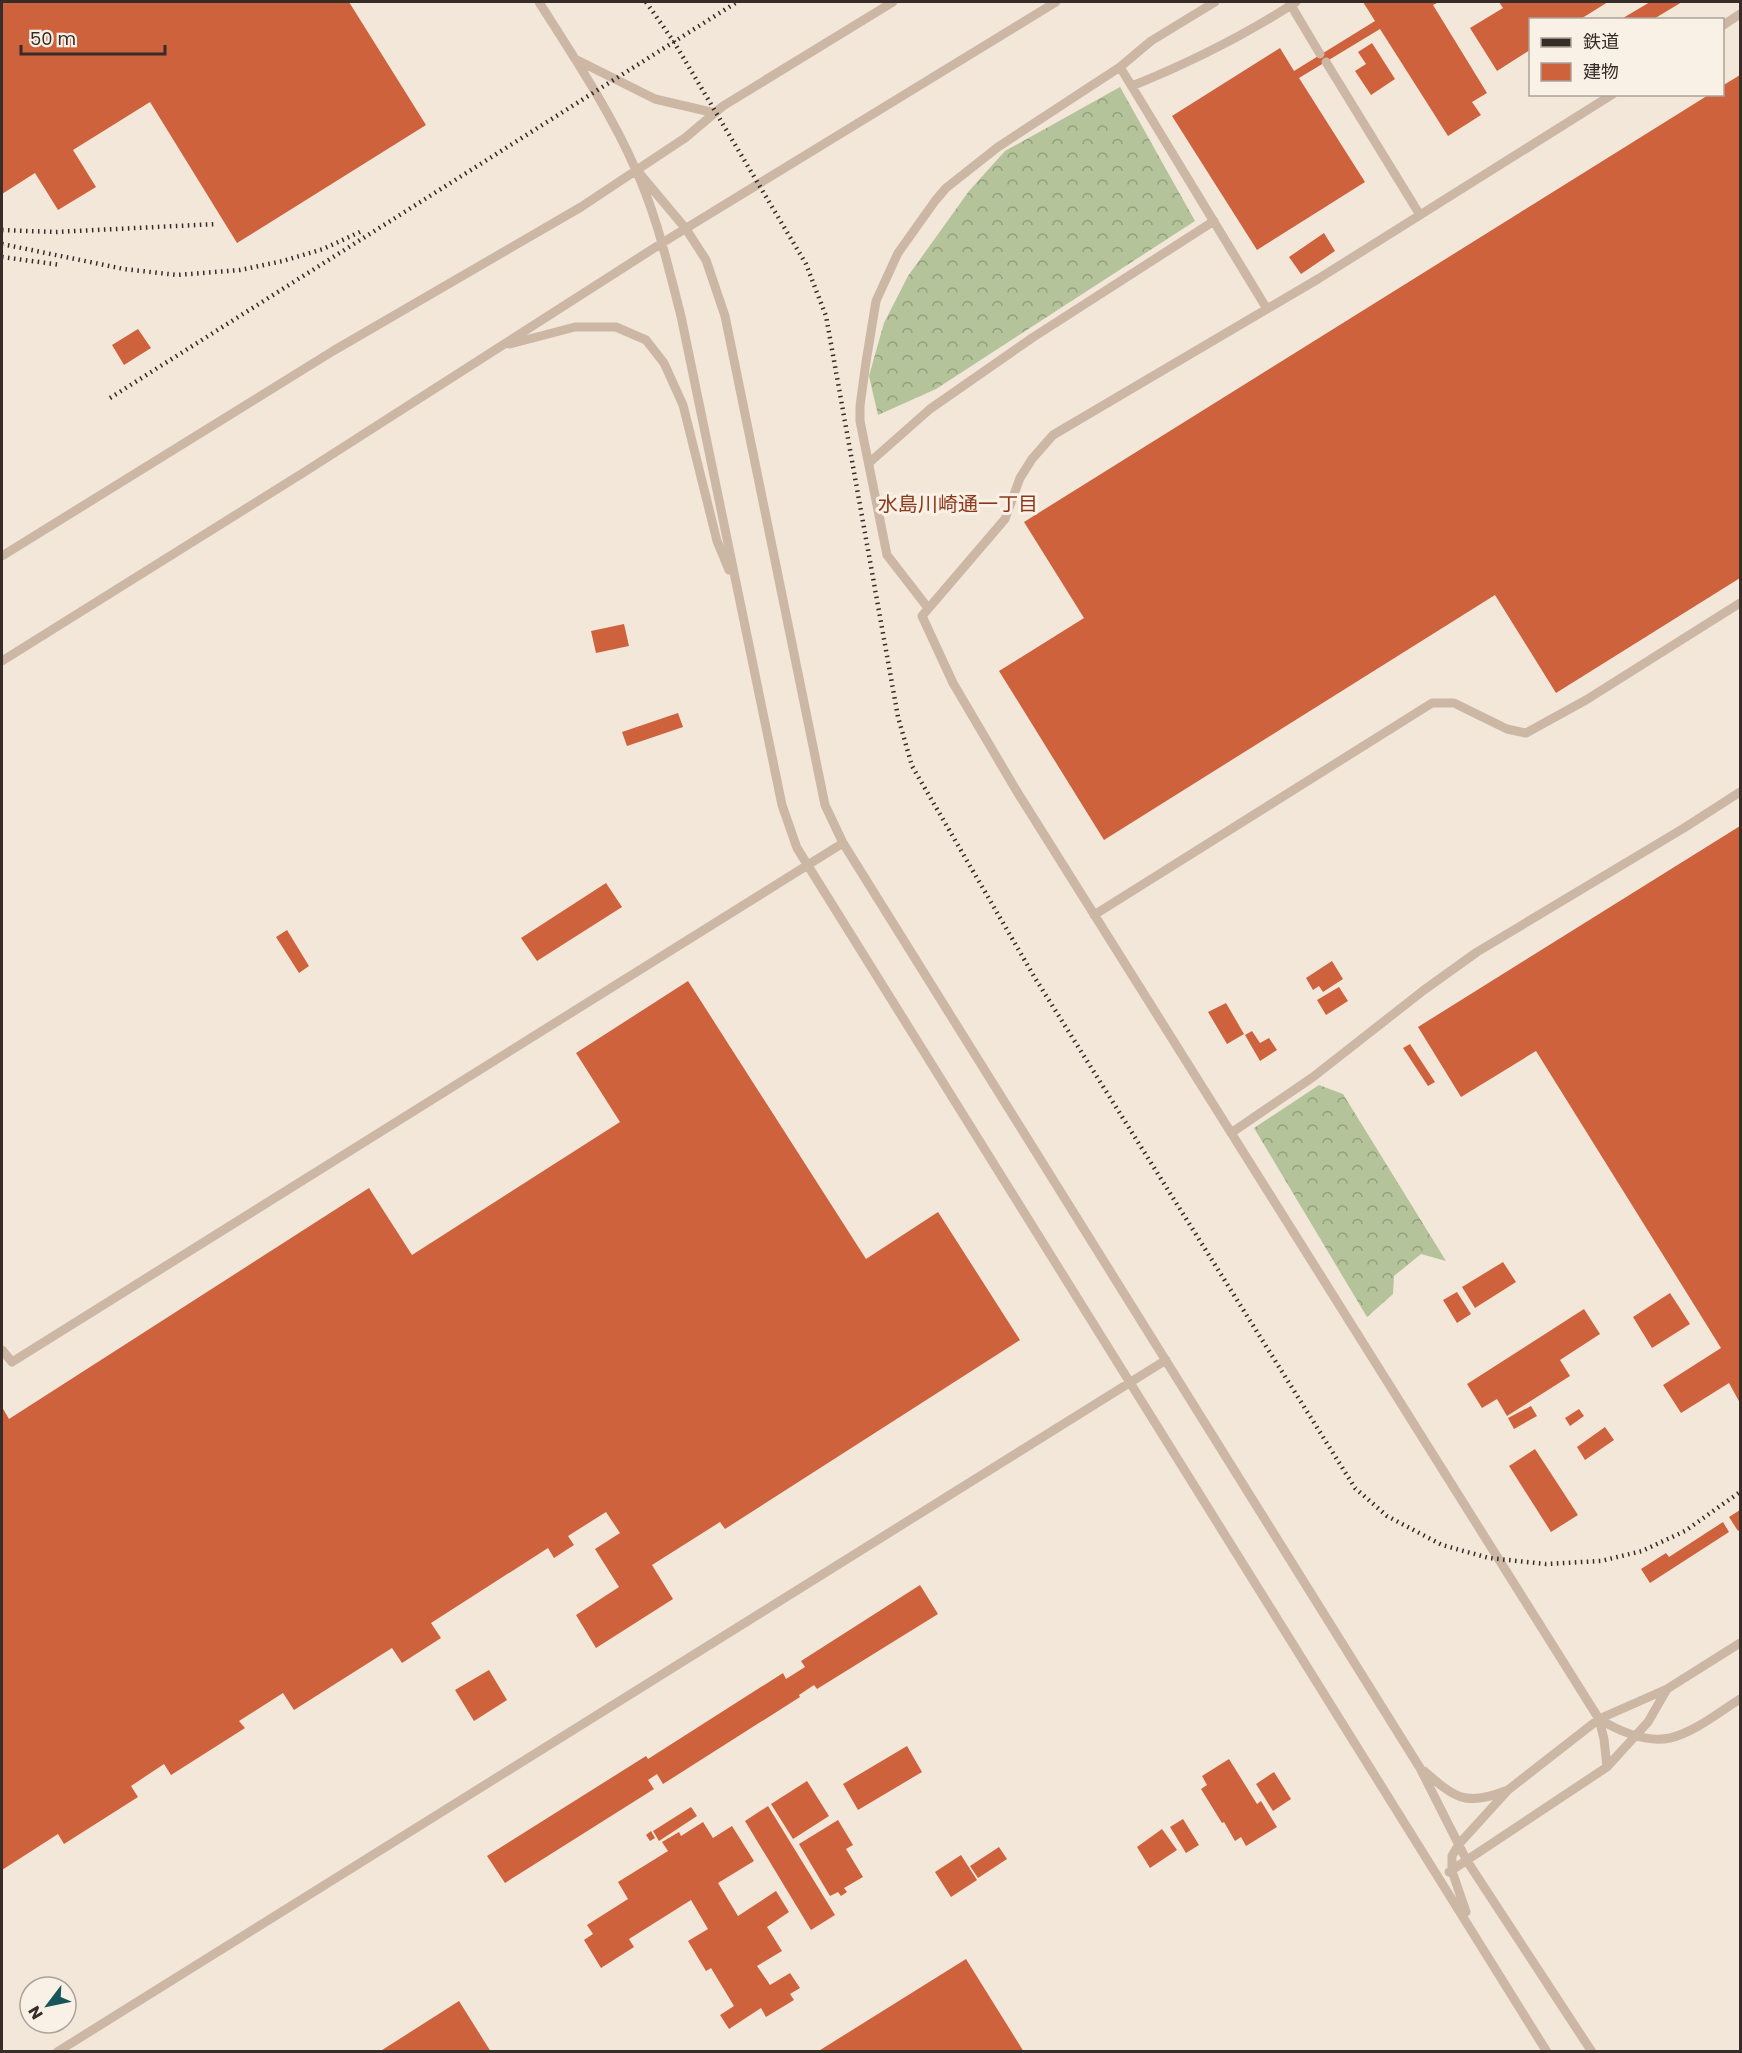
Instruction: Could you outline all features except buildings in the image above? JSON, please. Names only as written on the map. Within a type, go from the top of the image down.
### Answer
[{"type":"lane","points":[[539,2],[617,130],[636,170],[662,243],[681,316],[782,805],[789,829],[807,866],[1547,2052]]},
{"type":"lane","points":[[2,556],[333,351],[581,207],[685,138],[715,113],[892,2]]},
{"type":"lane","points":[[2,661],[306,471],[662,243],[1056,2]]},
{"type":"lane","points":[[928,608],[887,555],[860,421],[860,406],[876,301],[898,253],[935,201],[958,178],[998,147],[1120,67],[1151,41],[1215,2]]},
{"type":"lane","points":[[1132,86],[1173,70],[1292,3],[1323,58],[1420,215]]},
{"type":"lane","points":[[1724,25],[1740,15]]},
{"type":"lane","points":[[575,59],[655,99],[715,113]]},
{"type":"lane","points":[[1120,67],[1267,309]]},
{"type":"lane","points":[[1606,1767],[1604,1739],[1599,1719],[1016,790],[953,683],[922,616],[1005,519],[1020,478],[1032,459],[1053,435],[1267,309],[1610,96]]},
{"type":"lane","points":[[636,170],[686,229],[706,260],[725,316],[825,805],[843,843],[1420,1768],[1467,1861],[1592,2052]]},
{"type":"lane","points":[[870,462],[930,409],[976,376],[1214,221]]},
{"type":"lane","points":[[503,345],[575,327],[616,327],[646,340],[664,363],[683,405],[717,541],[738,595]]},
{"type":"lane","points":[[1094,915],[1432,703],[1454,703],[1508,729],[1526,733],[1586,700],[1740,603]]},
{"type":"lane","points":[[1231,1133],[1313,1077],[1424,990],[1477,952],[1740,792]]},
{"type":"lane","points":[[2,1350],[12,1362],[843,843]]},
{"type":"lane","points":[[57,2052],[1167,1360]]},
{"type":"lane","points":[[1476,1936],[1452,1870],[1452,1856],[1459,1844],[1508,1790],[1599,1719],[1667,1689],[1740,1643]]},
{"type":"lane","points":[[1440,1878],[1606,1767],[1648,1722],[1667,1689]]},
{"type":"lane","points":[[1599,1719],[1611,1727],[1635,1735],[1670,1738],[1692,1729],[1740,1699]]},
{"type":"lane","points":[[1420,1768],[1448,1791],[1470,1800],[1487,1798],[1508,1790]]},
{"type":"green space","points":[[1120,87],[1195,221],[936,389],[878,415],[869,376],[884,323],[908,276],[969,191],[1005,151]]},
{"type":"green space","points":[[1319,1085],[1343,1094],[1446,1261],[1421,1254],[1394,1276],[1393,1294],[1367,1317],[1254,1128]]},
{"type":"railway","points":[[646,2],[674,42],[806,264],[826,316],[898,717],[912,766],[1035,978],[1355,1488],[1387,1516],[1442,1545],[1489,1558],[1546,1564],[1601,1561],[1642,1551],[1685,1531],[1740,1492]]},
{"type":"railway","points":[[110,398],[737,2]]},
{"type":"railway","points":[[2,230],[55,232],[217,224]]},
{"type":"railway","points":[[2,244],[124,269],[177,275],[240,270],[283,261],[323,249],[362,231]]},
{"type":"railway","points":[[2,257],[61,265]]},
{"type":"district","name":"水島川崎通一丁目","points":[[958,504]]}]
